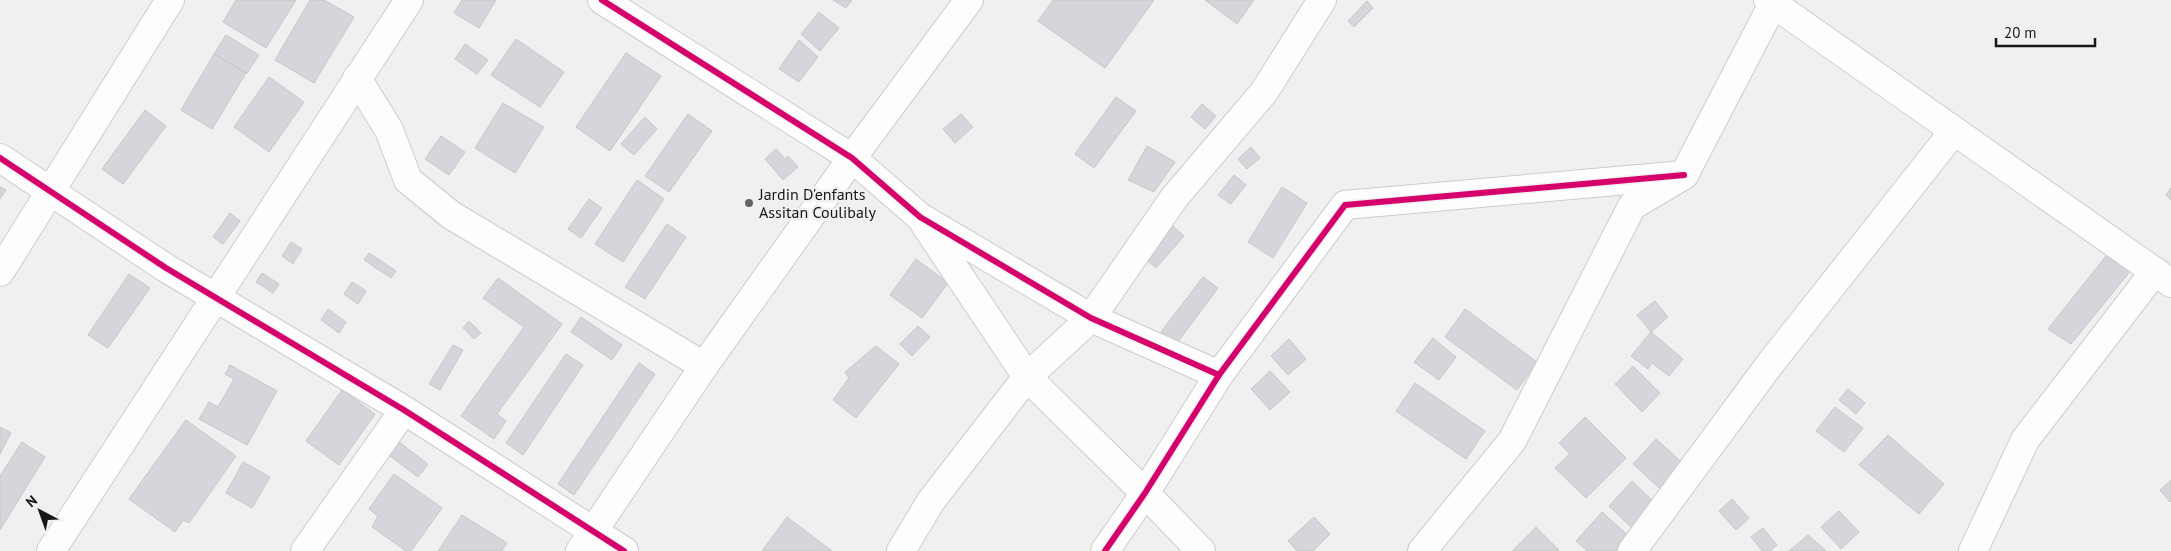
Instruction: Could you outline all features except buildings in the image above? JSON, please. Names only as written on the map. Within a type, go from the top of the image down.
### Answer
[{"type":"street","points":[[0,272],[170,0]]},
{"type":"street","points":[[51,551],[409,0]]},
{"type":"street","points":[[602,0],[852,158],[920,217],[1091,318],[1219,375]]},
{"type":"street","points":[[587,542],[704,366],[852,158],[969,0]]},
{"type":"street","points":[[901,551],[931,501],[1027,377],[1091,318],[1174,198],[1264,92],[1322,0]]},
{"type":"street","points":[[1422,551],[1512,441],[1632,206],[1684,175],[1772,2],[2163,277],[2025,440],[1972,551]]},
{"type":"street","points":[[358,78],[389,130],[408,180],[451,215],[704,366]]},
{"type":"street","points":[[1632,551],[1770,364],[1954,131]]},
{"type":"street","points":[[0,158],[166,268],[404,410],[587,542],[624,551]]},
{"type":"street","points":[[1105,551],[1219,375],[1345,205],[1684,175]]},
{"type":"street","points":[[920,217],[1027,377],[1145,492],[1201,551]]},
{"type":"street","points":[[306,551],[404,410]]},
{"type":"cycle path","points":[[602,0],[852,158],[920,217],[1091,318],[1219,375]]},
{"type":"cycle path","points":[[0,158],[166,268],[404,410],[624,551]]},
{"type":"cycle path","points":[[1105,551],[1145,493],[1219,375],[1345,205],[1684,175]]},
{"type":"place","name":"Jardin D'enfants Assitan Coulibaly","points":[[749,203]]}]
